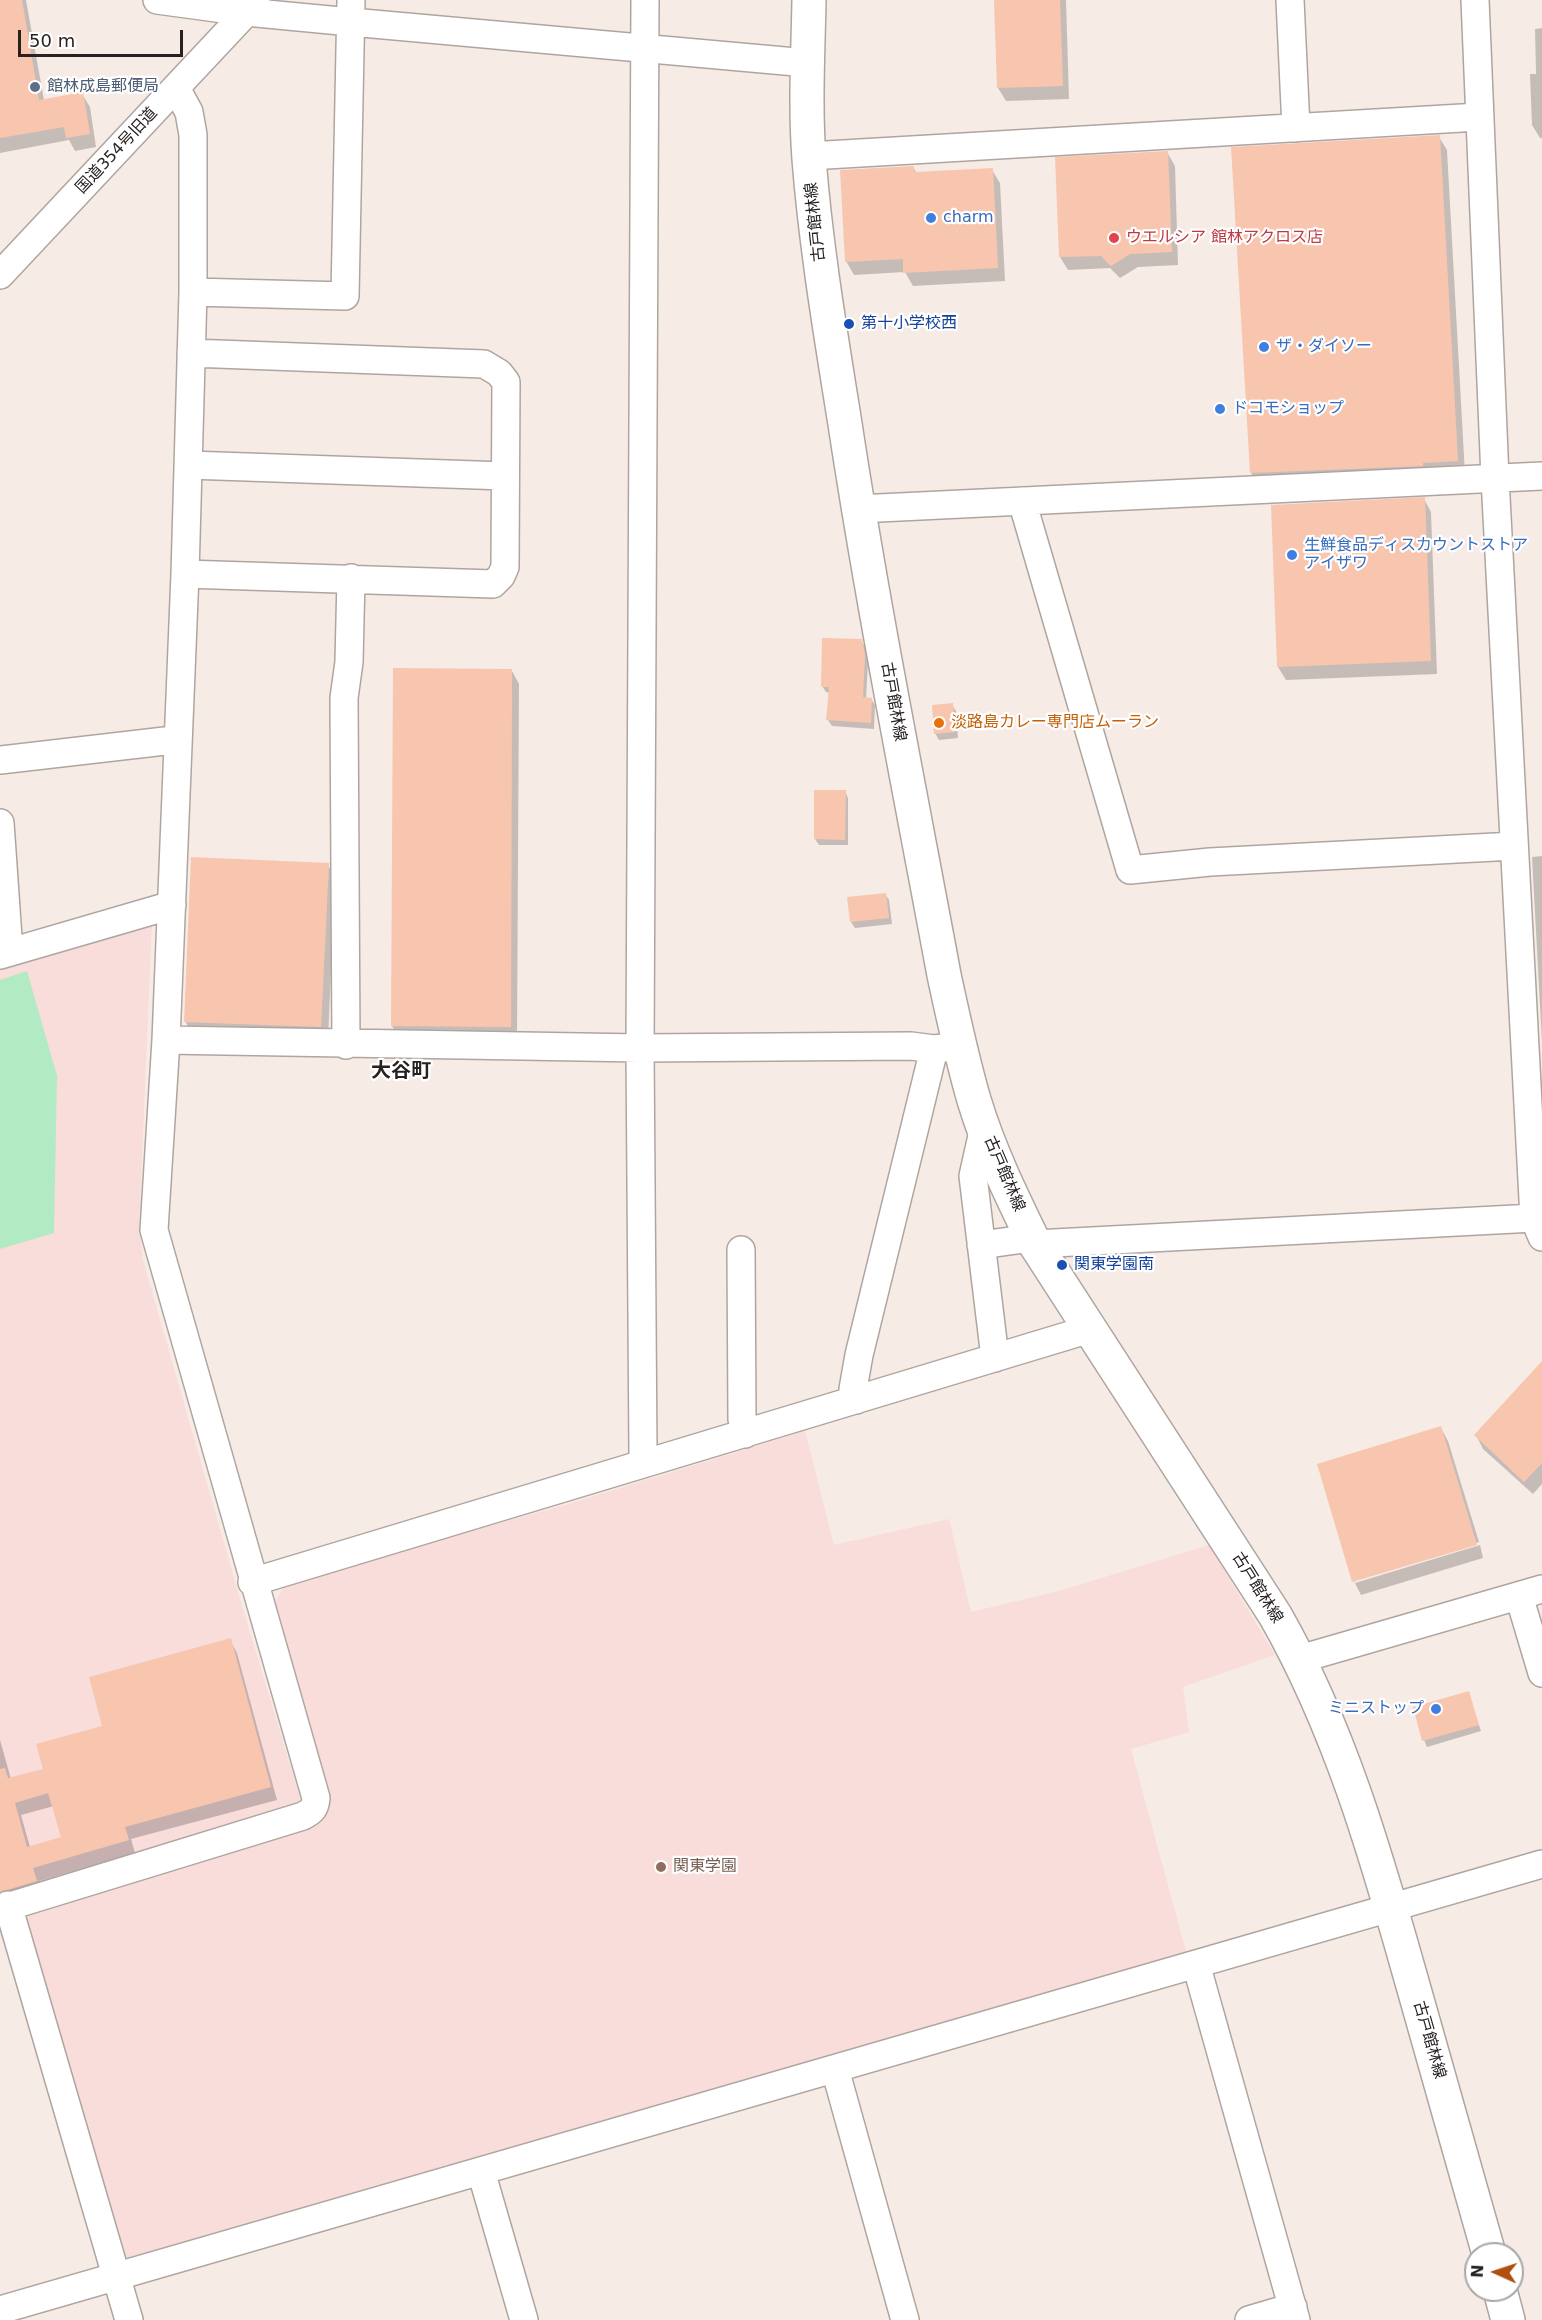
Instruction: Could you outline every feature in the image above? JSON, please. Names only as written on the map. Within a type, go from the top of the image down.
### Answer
[{"type":"main road","name":"古戸館林線","points":[[809,0],[807,63],[809,156],[815,224],[858,509],[944,975],[947,1047],[975,1102],[1010,1191],[1035,1244],[1275,1615],[1300,1659],[1321,1705],[1351,1783],[1391,1909],[1486,2242]]},
{"type":"main road","points":[[1503,2302],[1508,2320]]},
{"type":"street","points":[[644,1463],[642,1454],[640,1048],[645,0]]},
{"type":"street","points":[[1290,0],[1296,128]]},
{"type":"street","points":[[981,1245],[1024,1239],[1035,1244],[1538,1227],[1514,846],[1495,478],[1475,0]]},
{"type":"street","points":[[174,1],[351,11],[645,48],[807,63]]},
{"type":"street","name":"国道354号旧道","points":[[0,274],[252,6]]},
{"type":"street","points":[[193,292],[345,296],[351,11]]},
{"type":"street","points":[[129,2320],[4,1907],[303,1816],[312,1812],[316,1798],[252,1582],[154,1230],[172,905],[189,465],[193,292],[193,135],[189,112],[176,88]]},
{"type":"street","points":[[809,156],[1479,117]]},
{"type":"street","points":[[185,574],[493,584],[501,576],[505,567],[506,382],[499,373],[484,364],[191,353]]},
{"type":"street","points":[[189,465],[505,476]]},
{"type":"street","points":[[858,509],[1542,476]]},
{"type":"street","points":[[1022,501],[1130,870],[1210,862],[1514,846]]},
{"type":"street","points":[[346,1045],[344,698],[349,662],[351,578]]},
{"type":"street","points":[[0,760],[178,741]]},
{"type":"street","points":[[0,823],[4,953],[172,905]]},
{"type":"street","points":[[166,1040],[346,1045],[640,1048],[947,1047],[859,1355],[853,1389],[856,1400]]},
{"type":"street","points":[[984,1127],[973,1176],[995,1358]]},
{"type":"street","points":[[741,1250],[742,1419],[745,1434]]},
{"type":"street","points":[[252,1582],[1090,1329]]},
{"type":"street","points":[[1300,1659],[1531,1592],[1542,1673]]},
{"type":"street","points":[[0,2310],[1542,1864]]},
{"type":"street","points":[[1196,1964],[1294,2314],[1249,2320]]},
{"type":"street","points":[[835,2069],[905,2320]]},
{"type":"street","points":[[481,2171],[524,2320]]},
{"type":"shaded area","points":[[152,923],[139,1227],[143,1260],[240,1599],[301,1801],[300,1808],[0,1901],[0,965]]},
{"type":"shaded area","name":"関東学園","points":[[805,1431],[834,1545],[949,1519],[971,1612],[1059,1591],[1209,1545],[1275,1655],[1183,1687],[1189,1732],[1131,1749],[1187,1955],[126,2267],[21,1909],[323,1813],[274,1604],[286,1583],[565,1505]]},
{"type":"green space","points":[[27,971],[57,1076],[54,1233],[0,1249],[0,980]]},
{"type":"building","points":[[0,0],[22,0],[39,100],[83,92],[90,134],[66,138],[64,127],[0,138]]},
{"type":"building","points":[[994,0],[1060,0],[1063,86],[997,88]]},
{"type":"building","points":[[1440,135],[1458,461],[1423,463],[1423,466],[1250,473],[1231,147]]},
{"type":"building","points":[[1168,151],[1172,252],[1130,254],[1111,266],[1101,256],[1059,257],[1055,157]]},
{"type":"building","points":[[914,166],[914,172],[993,168],[998,268],[903,273],[903,259],[845,262],[840,170]]},
{"type":"building","points":[[1425,497],[1431,661],[1277,667],[1271,505]]},
{"type":"building","points":[[822,638],[862,639],[865,655],[863,697],[872,698],[871,723],[826,720],[829,687],[821,687]]},
{"type":"building","points":[[393,668],[512,669],[511,1027],[391,1026]]},
{"type":"building","points":[[953,703],[955,732],[934,734],[932,705]]},
{"type":"building","points":[[814,790],[846,790],[845,840],[814,839]]},
{"type":"building","points":[[191,857],[329,863],[321,1027],[184,1022]]},
{"type":"building","points":[[886,893],[889,918],[850,922],[847,897]]},
{"type":"building","points":[[1542,1361],[1542,1463],[1524,1482],[1474,1435]]},
{"type":"building","points":[[1441,1426],[1477,1545],[1352,1582],[1317,1464]]},
{"type":"building","points":[[231,1638],[271,1787],[125,1827],[129,1840],[33,1868],[37,1881],[0,1892],[0,1769],[5,1768],[8,1778],[43,1769],[36,1744],[102,1726],[89,1677]],"holes":[[[48,1793],[61,1837],[27,1847],[15,1803]]]},
{"type":"building","points":[[1469,1691],[1479,1725],[1422,1741],[1413,1707]]},
{"type":"place","name":"館林成島郵便局","points":[[35,87]]},
{"type":"place","name":"charm","points":[[931,218]]},
{"type":"place","name":"ウエルシア 館林アクロス店","points":[[1114,238]]},
{"type":"place","name":"第十小学校西","points":[[849,324]]},
{"type":"place","name":"ザ・ダイソー","points":[[1264,347]]},
{"type":"place","name":"ドコモショップ","points":[[1220,409]]},
{"type":"place","name":"生鮮食品ディスカウントストア アイザワ","points":[[1292,555]]},
{"type":"place","name":"淡路島カレー専門店ムーラン","points":[[939,723]]},
{"type":"place","name":"関東学園南","points":[[1062,1265]]},
{"type":"place","name":"ミニストップ","points":[[1436,1709]]},
{"type":"place","name":"関東学園","points":[[661,1867]]},
{"type":"district","name":"大谷町","points":[[401,1072]]}]
